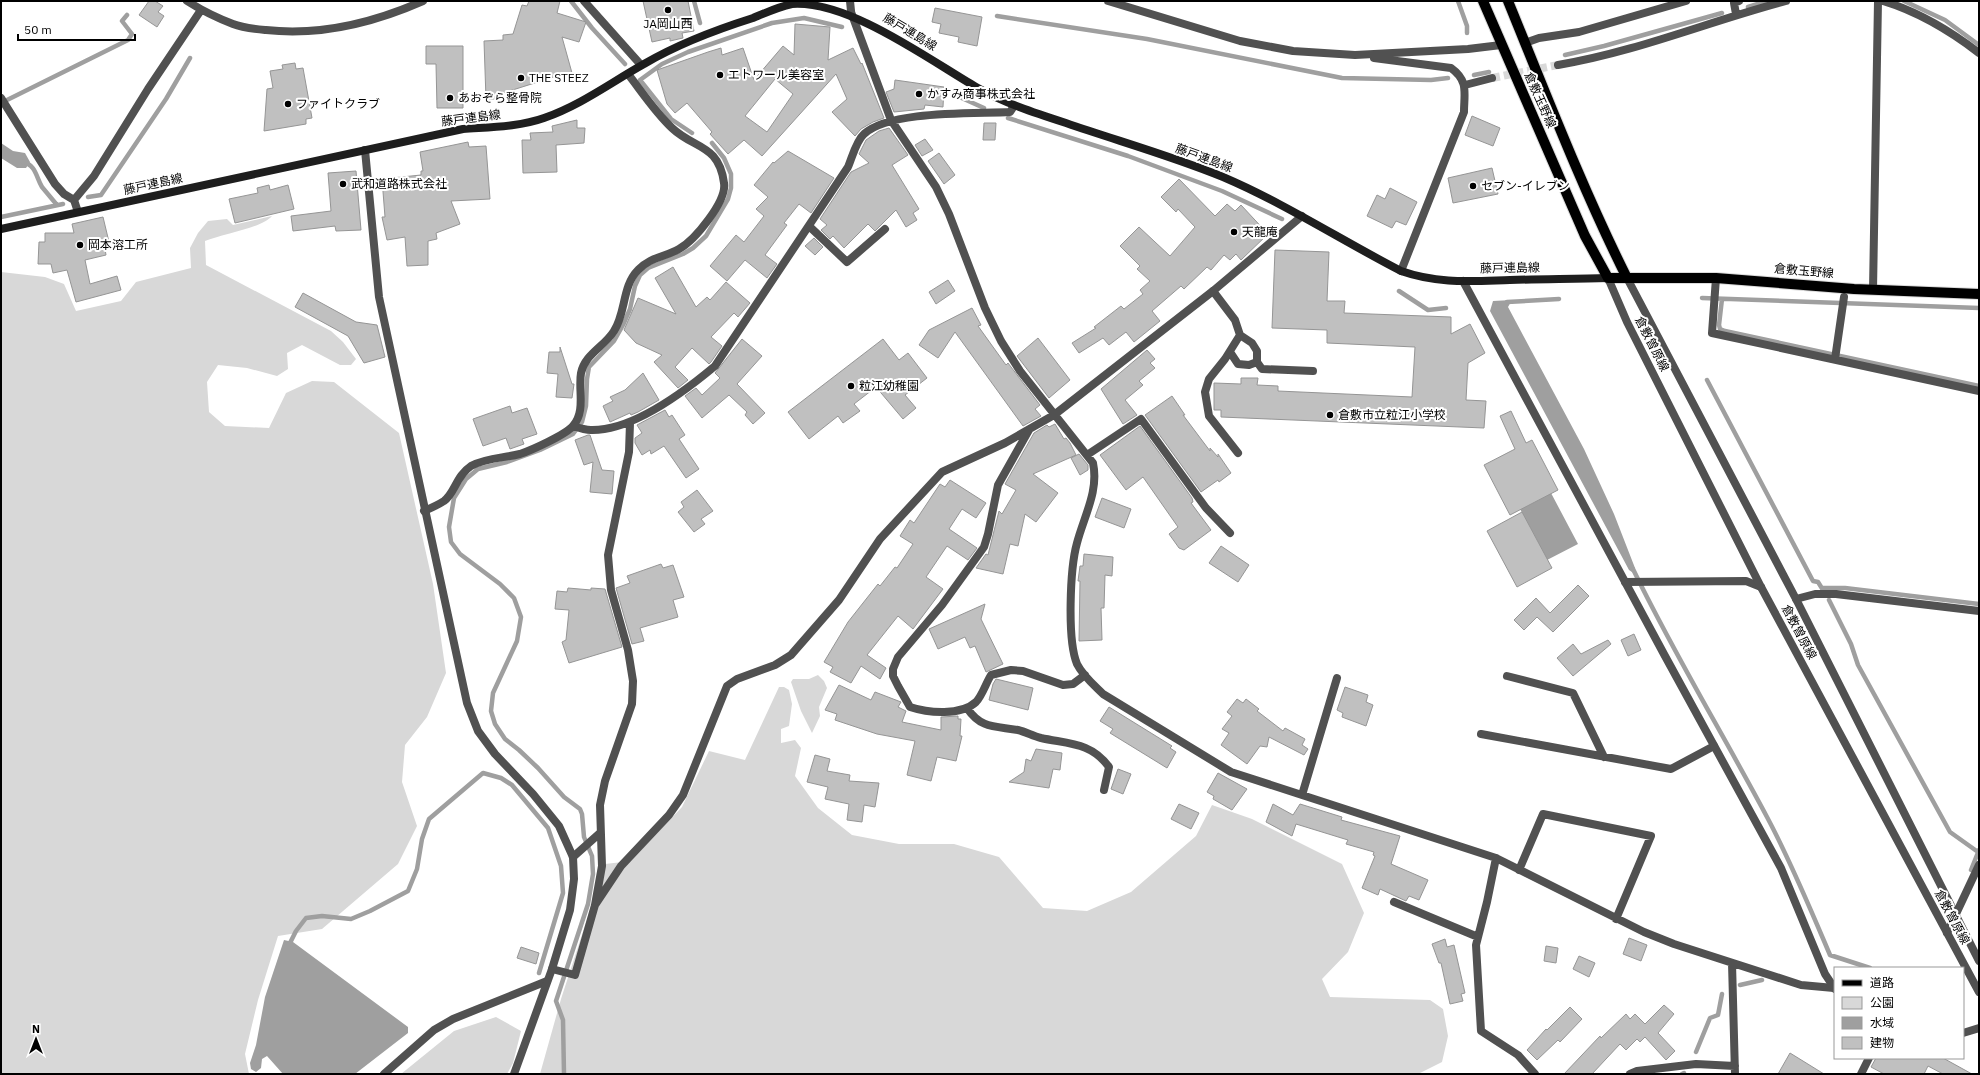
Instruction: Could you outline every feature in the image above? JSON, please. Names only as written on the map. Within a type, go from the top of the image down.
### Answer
[{"type":"main road","name":"倉敷玉野線","points":[[1483,1],[1499,41],[1585,236],[1608,278],[1716,278],[1874,290],[1979,294]]},
{"type":"main road","name":"倉敷玉野線","points":[[1508,1],[1562,138],[1606,236],[1627,278]]},
{"type":"main road","name":"藤戸連島線","points":[[1,229],[463,129],[509,125],[541,119],[570,108],[641,65],[688,41],[792,4],[820,3],[850,12],[880,28],[977,88],[1014,106],[1223,177],[1302,216],[1401,271],[1435,280],[1463,281],[1608,278]]},
{"type":"street","points":[[187,1],[201,10],[234,24],[253,29],[293,32],[339,28],[363,23],[423,1]]},
{"type":"street","points":[[584,1],[641,65]]},
{"type":"street","points":[[850,1],[850,12],[891,120],[936,188],[949,214],[985,308],[1001,341],[1054,414],[1093,463],[1096,476],[1095,486],[1077,542],[1072,563],[1073,650],[1078,665],[1085,675],[1103,694],[1231,772],[1496,858],[1616,919],[1674,944],[1801,984],[1834,989]]},
{"type":"street","points":[[1108,1],[1240,41],[1293,51],[1355,55],[1451,68],[1459,74],[1465,85],[1464,112],[1401,271]]},
{"type":"street","points":[[1525,43],[1539,38],[1579,32],[1686,1]]},
{"type":"street","points":[[1736,14],[1734,3],[1738,1]]},
{"type":"street","points":[[1558,65],[1596,59],[1736,14],[1786,1]]},
{"type":"street","points":[[1874,290],[1878,1]]},
{"type":"street","points":[[1883,1],[1910,10],[1939,24],[1979,53]]},
{"type":"street","points":[[74,200],[94,176],[148,88],[201,10]]},
{"type":"street","points":[[1355,55],[1468,49],[1499,41]]},
{"type":"street","points":[[577,427],[581,374],[585,362],[613,332],[622,316],[629,283],[637,271],[647,261],[679,249],[694,238],[708,222],[722,195],[725,184],[715,156],[705,148],[673,130],[628,74]]},
{"type":"street","points":[[1465,85],[1492,78]]},
{"type":"street","points":[[1,98],[55,184],[64,194],[74,200],[78,212]]},
{"type":"street","points":[[424,511],[445,500],[460,476],[471,467],[482,462],[522,453],[577,427],[598,430],[630,423],[686,390],[716,366],[848,167],[862,135],[873,127],[891,120],[906,117],[1010,112],[1014,106]]},
{"type":"street","points":[[365,150],[379,297],[424,511],[467,703],[478,731],[495,754],[533,794],[559,826],[573,857],[574,879],[570,910],[552,969],[514,1074]]},
{"type":"street","points":[[595,905],[621,866],[669,815],[683,795],[727,686],[737,679],[775,665],[791,655],[839,600],[880,539],[942,472],[1005,443],[1054,414],[1213,291],[1302,216]]},
{"type":"street","points":[[810,226],[847,262],[885,229]]},
{"type":"street","name":"倉敷曽原線","points":[[1608,278],[1627,322],[1762,587],[1979,992]]},
{"type":"street","name":"倉敷曽原線","points":[[1627,278],[1796,599],[1979,961]]},
{"type":"street","points":[[1716,278],[1712,333],[1836,356],[1979,391]]},
{"type":"street","points":[[1463,281],[1714,746],[1782,868],[1825,974],[1834,989]]},
{"type":"street","points":[[1213,291],[1235,320],[1240,335],[1252,343],[1257,351],[1257,362],[1262,369],[1313,371]]},
{"type":"street","points":[[1836,356],[1844,301]]},
{"type":"street","points":[[1238,453],[1208,416],[1205,392],[1209,379],[1230,352],[1240,335]]},
{"type":"street","points":[[1230,352],[1238,364],[1249,365],[1257,362]]},
{"type":"street","points":[[1087,455],[1141,419],[1206,508],[1230,533]]},
{"type":"street","points":[[552,969],[576,975],[595,905],[602,866],[600,805],[604,781],[632,704],[632,681],[628,650],[611,590],[608,555],[629,452],[630,423]]},
{"type":"street","points":[[1031,428],[998,485],[984,547],[942,605],[898,657],[893,669],[893,676],[910,707],[919,710],[950,711],[967,708],[977,702],[991,675],[999,672],[1023,671],[1063,685],[1073,684],[1085,675]]},
{"type":"street","points":[[1625,582],[1746,581],[1762,587]]},
{"type":"street","points":[[1796,599],[1815,594],[1836,594],[1979,611]]},
{"type":"street","points":[[1508,676],[1573,693],[1604,757]]},
{"type":"street","points":[[1302,795],[1337,678]]},
{"type":"street","points":[[967,708],[975,720],[985,725],[1020,731],[1040,738],[1085,746],[1102,758],[1109,767],[1104,790]]},
{"type":"street","points":[[1481,734],[1671,769],[1714,746]]},
{"type":"street","points":[[1519,870],[1543,814],[1651,836],[1616,919]]},
{"type":"street","points":[[573,857],[600,833]]},
{"type":"street","points":[[1496,858],[1476,945],[1481,1031],[1518,1054],[1535,1074]]},
{"type":"street","points":[[1947,934],[1979,865]]},
{"type":"street","points":[[1394,902],[1478,937]]},
{"type":"street","points":[[1630,1074],[1637,1071],[1668,1070],[1696,1064],[1735,1070],[1732,963]]},
{"type":"street","points":[[384,1074],[434,1030],[453,1019],[547,981]]},
{"type":"street","points":[[1964,1033],[1979,1028]]},
{"type":"street","points":[[1862,1074],[1868,1059]]},
{"type":"green space","points":[[272,216],[260,224],[205,241],[206,265],[331,331],[343,342],[356,359],[351,365],[340,365],[302,345],[287,353],[288,369],[277,376],[247,368],[218,365],[207,382],[209,412],[225,426],[269,428],[286,393],[312,381],[334,382],[399,433],[433,584],[446,673],[427,717],[405,745],[402,782],[417,826],[398,864],[322,929],[278,936],[258,1000],[245,1054],[249,1074],[1,1074],[1,272],[45,277],[64,284],[76,311],[121,301],[136,282],[191,268],[190,248],[198,233],[208,221],[227,219],[233,225]]},
{"type":"green space","points":[[818,675],[824,681],[827,688],[819,707],[820,716],[812,733],[801,711],[791,682],[793,679],[809,679]]},
{"type":"green space","points":[[779,687],[784,687],[789,690],[792,704],[789,726],[781,729],[781,743],[795,740],[801,748],[795,776],[818,808],[852,835],[899,844],[954,844],[999,857],[1043,908],[1087,911],[1131,892],[1196,836],[1212,805],[1252,819],[1342,864],[1364,913],[1348,952],[1322,979],[1330,997],[1430,1000],[1443,1009],[1448,1036],[1442,1062],[1418,1074],[540,1074],[561,999],[605,864],[631,861],[682,807],[709,751],[745,760]]},
{"type":"green space","points":[[496,1017],[521,1031],[513,1063],[507,1074],[401,1074],[454,1031]]},
{"type":"water","points":[[1,143],[13,151],[25,153],[30,162],[26,168],[17,168],[1,158]]},
{"type":"water","points":[[1512,300],[1508,307],[1584,449],[1614,514],[1635,568],[1635,574],[1629,570],[1490,311],[1493,301]]},
{"type":"water","points":[[1551,493],[1578,544],[1547,560],[1520,509]]},
{"type":"water","points":[[284,940],[293,942],[408,1027],[408,1033],[355,1074],[283,1074],[267,1056],[262,1059],[261,1068],[256,1072],[251,1069],[250,1063],[256,1045],[265,997]]},
{"type":"building","points":[[149,1],[155,1],[163,6],[158,12],[164,16],[157,27],[139,15]]},
{"type":"building","points":[[529,1],[560,1],[557,13],[586,22],[579,42],[562,37],[572,73],[557,76],[503,93],[503,99],[486,99],[484,41],[503,40],[503,35],[513,34],[522,5],[527,6]]},
{"type":"building","name":"JA岡山西","points":[[643,1],[688,1],[694,31],[682,33],[683,38],[670,41],[670,38],[652,42]]},
{"type":"building","points":[[935,8],[982,17],[977,46],[958,42],[959,37],[939,33],[941,24],[932,22]]},
{"type":"building","points":[[795,24],[830,27],[828,60],[853,48],[861,64],[862,63],[884,118],[861,129],[855,136],[832,112],[847,99],[836,74],[762,156],[744,140],[728,154],[710,134],[712,132],[687,103],[675,113],[667,104],[657,70],[721,48],[722,55],[743,48],[754,80],[783,46],[794,55]],"holes":[[[775,79],[793,94],[767,132],[745,116]]]},
{"type":"building","points":[[426,46],[463,46],[463,108],[437,108],[436,64],[426,64]]},
{"type":"building","name":"ファイトクラブ","points":[[295,63],[296,69],[303,68],[312,118],[306,119],[306,124],[264,131],[267,89],[273,88],[270,71],[283,69],[282,65]]},
{"type":"building","name":"かすみ商事株式会社","points":[[895,80],[944,87],[943,107],[925,105],[924,109],[894,112],[886,92],[894,89]]},
{"type":"building","points":[[1472,116],[1500,128],[1493,146],[1465,135]]},
{"type":"building","points":[[577,120],[577,128],[585,128],[584,143],[556,145],[557,172],[523,173],[522,140],[531,140],[530,133],[553,132],[552,126]]},
{"type":"building","points":[[984,123],[996,123],[995,140],[983,140]]},
{"type":"building","points":[[889,128],[908,155],[892,165],[919,209],[913,213],[917,220],[906,227],[896,210],[875,231],[868,224],[844,248],[833,236],[830,239],[821,230],[827,225],[820,219],[851,172],[869,163],[859,154],[866,140],[879,131]]},
{"type":"building","points":[[925,139],[933,150],[922,156],[915,145]]},
{"type":"building","points":[[468,142],[469,147],[486,146],[490,199],[451,201],[460,224],[436,233],[437,239],[428,241],[428,265],[407,266],[405,237],[387,240],[382,217],[385,217],[382,179],[421,175],[421,171],[423,171],[420,152]]},
{"type":"building","points":[[788,151],[834,178],[811,213],[799,204],[784,223],[787,225],[765,255],[777,264],[767,278],[745,260],[727,281],[710,266],[736,235],[744,242],[764,216],[756,209],[768,197],[754,185],[773,162],[774,163]]},
{"type":"building","points":[[939,153],[955,175],[944,184],[928,161]]},
{"type":"building","name":"セブン-イレブン","points":[[1492,168],[1498,194],[1453,203],[1448,178]]},
{"type":"building","points":[[356,171],[361,230],[336,231],[335,226],[293,231],[291,216],[331,211],[328,173]]},
{"type":"building","points":[[1179,179],[1215,216],[1227,204],[1235,211],[1241,205],[1268,234],[1241,260],[1236,254],[1230,260],[1224,255],[1211,270],[1207,267],[1184,289],[1181,286],[1152,311],[1160,321],[1134,342],[1126,332],[1109,345],[1103,338],[1079,353],[1072,343],[1096,328],[1094,327],[1121,306],[1124,309],[1143,294],[1140,290],[1150,281],[1137,269],[1140,266],[1120,246],[1139,227],[1170,256],[1195,227],[1178,209],[1176,212],[1161,197]]},
{"type":"building","points":[[269,185],[270,190],[288,185],[294,209],[235,223],[229,199],[258,193],[257,188]]},
{"type":"building","points":[[1390,188],[1417,202],[1406,225],[1396,221],[1392,228],[1367,216],[1377,195],[1385,199]]},
{"type":"building","points":[[103,217],[109,242],[104,243],[106,255],[85,260],[90,284],[117,276],[121,290],[76,302],[67,270],[53,273],[51,264],[38,264],[39,242],[45,242],[45,233],[74,233],[72,224]]},
{"type":"building","points":[[814,238],[823,247],[815,255],[805,246]]},
{"type":"building","points":[[1275,250],[1329,252],[1327,301],[1345,301],[1344,313],[1451,317],[1451,334],[1470,324],[1485,353],[1468,363],[1466,400],[1486,401],[1484,428],[1221,417],[1221,410],[1214,410],[1214,383],[1241,384],[1241,378],[1258,378],[1257,385],[1278,386],[1278,391],[1412,397],[1415,347],[1327,343],[1327,330],[1272,328]]},
{"type":"building","points":[[673,267],[696,307],[707,297],[710,300],[726,282],[750,303],[738,317],[734,313],[711,337],[722,346],[709,364],[692,348],[675,367],[688,380],[678,388],[654,362],[662,355],[636,343],[624,330],[638,298],[676,314],[655,278]]},
{"type":"building","points":[[948,280],[955,291],[936,304],[929,292]]},
{"type":"building","points":[[303,293],[356,322],[377,325],[385,357],[364,363],[348,336],[295,307]]},
{"type":"building","points":[[972,308],[981,325],[978,326],[1006,365],[1008,363],[1040,405],[1035,409],[1041,416],[1023,426],[955,332],[938,358],[919,345],[929,330]]},
{"type":"building","points":[[1038,338],[1070,380],[1049,398],[1017,356]]},
{"type":"building","points":[[742,339],[762,356],[737,384],[765,413],[753,424],[745,415],[747,412],[729,395],[702,418],[685,396],[696,388],[702,395],[720,378],[715,373]]},
{"type":"building","points":[[883,339],[899,360],[908,353],[927,378],[905,395],[916,408],[903,419],[876,387],[854,404],[860,411],[843,423],[838,416],[809,439],[788,412]]},
{"type":"building","points":[[560,347],[572,384],[574,384],[572,398],[556,397],[558,374],[547,373],[549,352],[560,352]]},
{"type":"building","points":[[1147,350],[1155,359],[1150,363],[1155,368],[1139,381],[1143,385],[1125,400],[1137,415],[1123,424],[1101,389]]},
{"type":"building","points":[[643,373],[659,400],[638,412],[631,415],[630,413],[610,422],[603,406],[613,401],[610,397],[625,390]]},
{"type":"building","points":[[1172,396],[1185,415],[1183,415],[1210,451],[1210,448],[1218,457],[1218,454],[1231,473],[1201,492],[1145,415]]},
{"type":"building","points":[[510,406],[512,413],[527,408],[537,434],[522,439],[524,444],[510,449],[506,438],[483,446],[473,419]]},
{"type":"building","points":[[665,410],[669,417],[672,415],[685,435],[679,439],[699,469],[686,478],[664,446],[651,454],[650,450],[642,455],[635,443],[635,438],[642,433],[637,425]]},
{"type":"building","points":[[1511,411],[1526,443],[1532,440],[1558,490],[1510,515],[1484,465],[1515,449],[1500,416]]},
{"type":"building","points":[[1055,424],[1064,439],[1066,438],[1070,443],[1076,455],[1033,474],[1058,493],[1036,522],[1025,514],[1018,546],[1010,544],[1003,574],[976,568],[986,554],[988,555],[999,511],[1002,514],[1016,490],[1005,484],[1034,433],[1047,425],[1049,427]]},
{"type":"building","points":[[1140,426],[1192,498],[1193,502],[1191,503],[1211,530],[1184,550],[1179,548],[1169,534],[1178,527],[1143,477],[1126,490],[1100,455]]},
{"type":"building","points":[[590,435],[602,470],[614,471],[612,494],[590,492],[593,462],[584,465],[575,440]]},
{"type":"building","points":[[1079,454],[1088,465],[1088,470],[1080,475],[1071,458]]},
{"type":"building","points":[[950,480],[986,503],[976,518],[962,509],[949,529],[977,548],[968,560],[947,546],[926,577],[943,589],[913,629],[898,616],[867,655],[886,668],[880,679],[861,666],[851,683],[830,672],[833,667],[824,662],[848,622],[878,584],[880,586],[895,567],[897,568],[913,544],[900,536],[910,520],[914,523],[940,484],[945,487]]},
{"type":"building","points":[[697,490],[713,511],[701,519],[705,524],[694,532],[678,512],[684,507],[681,502]]},
{"type":"building","points":[[1102,498],[1131,509],[1124,528],[1095,517]]},
{"type":"building","points":[[1522,512],[1552,568],[1517,587],[1487,531]]},
{"type":"building","points":[[1221,546],[1249,565],[1238,582],[1209,563]]},
{"type":"building","points":[[1084,554],[1113,557],[1112,576],[1105,575],[1104,608],[1101,608],[1102,640],[1079,641],[1080,581],[1078,581],[1080,566],[1083,566]]},
{"type":"building","points":[[661,564],[663,568],[673,565],[684,597],[673,600],[678,617],[640,628],[644,641],[632,644],[616,588],[630,583],[627,576]]},
{"type":"building","points":[[1578,585],[1589,596],[1553,632],[1537,617],[1524,630],[1514,620],[1536,598],[1550,613]]},
{"type":"building","points":[[568,588],[591,590],[591,588],[605,589],[622,647],[569,663],[562,642],[566,640],[569,610],[555,609],[557,591],[567,592]]},
{"type":"building","points":[[985,604],[981,619],[1003,664],[986,672],[975,646],[970,648],[965,637],[938,649],[929,629]]},
{"type":"building","points":[[1634,634],[1641,650],[1628,656],[1621,640]]},
{"type":"building","points":[[1608,640],[1611,644],[1573,676],[1557,658],[1573,644],[1581,654]]},
{"type":"building","points":[[996,679],[1033,688],[1028,710],[989,700],[993,684]]},
{"type":"building","points":[[839,685],[871,700],[875,692],[901,702],[898,707],[906,711],[902,722],[941,730],[941,717],[958,716],[958,719],[961,719],[960,736],[962,736],[956,761],[937,757],[931,781],[907,775],[915,741],[877,734],[835,720],[837,714],[825,710]]},
{"type":"building","points":[[1345,687],[1368,695],[1366,702],[1373,705],[1366,726],[1342,717],[1343,713],[1337,710]]},
{"type":"building","points":[[1237,699],[1243,703],[1246,699],[1259,709],[1257,711],[1283,731],[1285,728],[1305,739],[1302,745],[1308,749],[1304,755],[1269,737],[1267,747],[1260,746],[1247,764],[1221,745],[1229,733],[1222,729],[1232,716],[1227,712]]},
{"type":"building","points":[[1109,707],[1172,746],[1170,748],[1176,752],[1167,768],[1110,733],[1113,729],[1100,721]]},
{"type":"building","points":[[1036,749],[1062,753],[1060,770],[1053,769],[1049,788],[1009,782],[1024,772],[1026,759],[1031,761]]},
{"type":"building","points":[[815,755],[830,759],[827,771],[850,775],[849,781],[879,783],[875,807],[864,805],[862,822],[847,820],[849,804],[825,799],[828,787],[807,782]]},
{"type":"building","points":[[1118,769],[1131,774],[1123,794],[1111,789]]},
{"type":"building","points":[[1218,773],[1247,789],[1232,810],[1213,799],[1214,796],[1207,792]]},
{"type":"building","points":[[1179,804],[1199,813],[1191,829],[1171,819]]},
{"type":"building","points":[[1273,804],[1293,815],[1300,804],[1342,817],[1341,820],[1400,836],[1391,864],[1428,880],[1419,900],[1409,896],[1406,901],[1380,889],[1378,895],[1362,888],[1375,856],[1373,855],[1374,852],[1346,844],[1348,840],[1296,824],[1292,836],[1266,822]]},
{"type":"building","points":[[1629,938],[1647,945],[1641,961],[1623,954]]},
{"type":"building","points":[[1445,939],[1447,947],[1454,945],[1465,993],[1461,994],[1463,1001],[1450,1004],[1441,963],[1439,963],[1432,944]]},
{"type":"building","points":[[1546,946],[1558,948],[1556,963],[1544,961]]},
{"type":"building","points":[[521,947],[539,953],[536,964],[517,958]]},
{"type":"building","points":[[1579,956],[1595,963],[1589,977],[1573,969]]},
{"type":"building","points":[[1664,1005],[1674,1014],[1658,1033],[1675,1051],[1666,1060],[1645,1037],[1640,1042],[1637,1039],[1626,1050],[1620,1044],[1592,1074],[1564,1074],[1600,1036],[1601,1038],[1626,1014],[1630,1019],[1635,1014],[1645,1024]]},
{"type":"building","points":[[1570,1007],[1582,1019],[1560,1042],[1558,1040],[1537,1060],[1527,1050],[1546,1029],[1547,1030]]},
{"type":"building","points":[[1790,1053],[1824,1074],[1778,1074]]},
{"type":"building","points":[[1875,1059],[1945,1059],[1972,1074],[1943,1074],[1928,1066],[1924,1074],[1884,1074],[1871,1067]]},
{"type":"waterway","points":[[571,1],[592,28],[625,64]]},
{"type":"waterway","points":[[694,1],[700,23]]},
{"type":"waterway","points":[[1458,1],[1467,26],[1467,33]]},
{"type":"waterway","points":[[1748,7],[1767,1]]},
{"type":"waterway","points":[[1904,1],[1945,20],[1979,45]]},
{"type":"waterway","points":[[1565,55],[1604,46],[1722,13]]},
{"type":"waterway","points":[[3,102],[128,40],[132,34],[122,21],[127,15]]},
{"type":"waterway","points":[[997,16],[1147,39],[1342,78],[1431,80],[1448,78]]},
{"type":"waterway","points":[[692,133],[671,119],[640,80],[662,64],[688,52],[772,23],[804,18],[842,27]]},
{"type":"waterway","points":[[88,197],[101,195],[166,99],[190,58]]},
{"type":"waterway","points":[[1474,75],[1489,72]]},
{"type":"waterway","points":[[955,95],[984,108]]},
{"type":"waterway","points":[[1008,118],[1128,156],[1222,191],[1282,219]]},
{"type":"waterway","points":[[564,1074],[563,1020],[556,1001],[588,904],[593,874],[592,856],[584,837],[582,814],[580,809],[564,797],[538,768],[505,739],[495,724],[491,711],[493,693],[517,641],[521,617],[514,598],[500,584],[460,554],[451,542],[449,527],[454,498],[466,479],[478,469],[507,462],[540,450],[573,434],[582,422],[586,406],[589,367],[614,341],[623,325],[630,309],[635,286],[640,275],[648,268],[683,254],[693,248],[706,236],[728,199],[731,188],[731,174],[724,158],[712,143]]},
{"type":"waterway","points":[[23,162],[31,166],[42,187],[57,205]]},
{"type":"waterway","points":[[1,217],[63,204]]},
{"type":"waterway","points":[[1399,291],[1428,310],[1446,308]]},
{"type":"waterway","points":[[1702,298],[1979,308]]},
{"type":"waterway","points":[[1507,302],[1559,299]]},
{"type":"waterway","points":[[1722,299],[1719,325],[1720,329],[1725,331],[1979,386]]},
{"type":"waterway","points":[[1707,380],[1813,581],[1818,582],[1823,590]]},
{"type":"waterway","points":[[1633,569],[1665,632],[1776,834],[1830,955],[1867,967]]},
{"type":"waterway","points":[[1822,588],[1845,588],[1979,604]]},
{"type":"waterway","points":[[1829,600],[1851,644],[1858,665],[1950,832],[1978,852]]},
{"type":"waterway","points":[[288,947],[296,931],[306,918],[322,916],[351,919],[408,891],[417,869],[422,839],[429,819],[483,773],[501,778],[512,785],[548,828],[561,866],[563,893],[539,973]]},
{"type":"waterway","points":[[1971,870],[1979,850]]},
{"type":"waterway","points":[[1740,985],[1762,980]]},
{"type":"waterway","points":[[1696,1052],[1710,1018],[1718,1015],[1722,994]]},
{"type":"tunnel","points":[[1492,78],[1558,65]]},
{"type":"place","name":"JA岡山西","points":[[668,10]]},
{"type":"place","name":"エトワール美容室","points":[[720,75]]},
{"type":"place","name":"THE STEEZ","points":[[521,78]]},
{"type":"place","name":"かすみ商事株式会社","points":[[919,94]]},
{"type":"place","name":"あおぞら整骨院","points":[[450,98]]},
{"type":"place","name":"ファイトクラブ","points":[[288,104]]},
{"type":"place","name":"武和道路株式会社","points":[[343,184]]},
{"type":"place","name":"セブン-イレブン","points":[[1473,186]]},
{"type":"place","name":"天龍庵","points":[[1234,232]]},
{"type":"place","name":"岡本溶工所","points":[[80,245]]},
{"type":"place","name":"粒江幼稚園","points":[[851,386]]},
{"type":"place","name":"倉敷市立粒江小学校","points":[[1330,415]]}]
